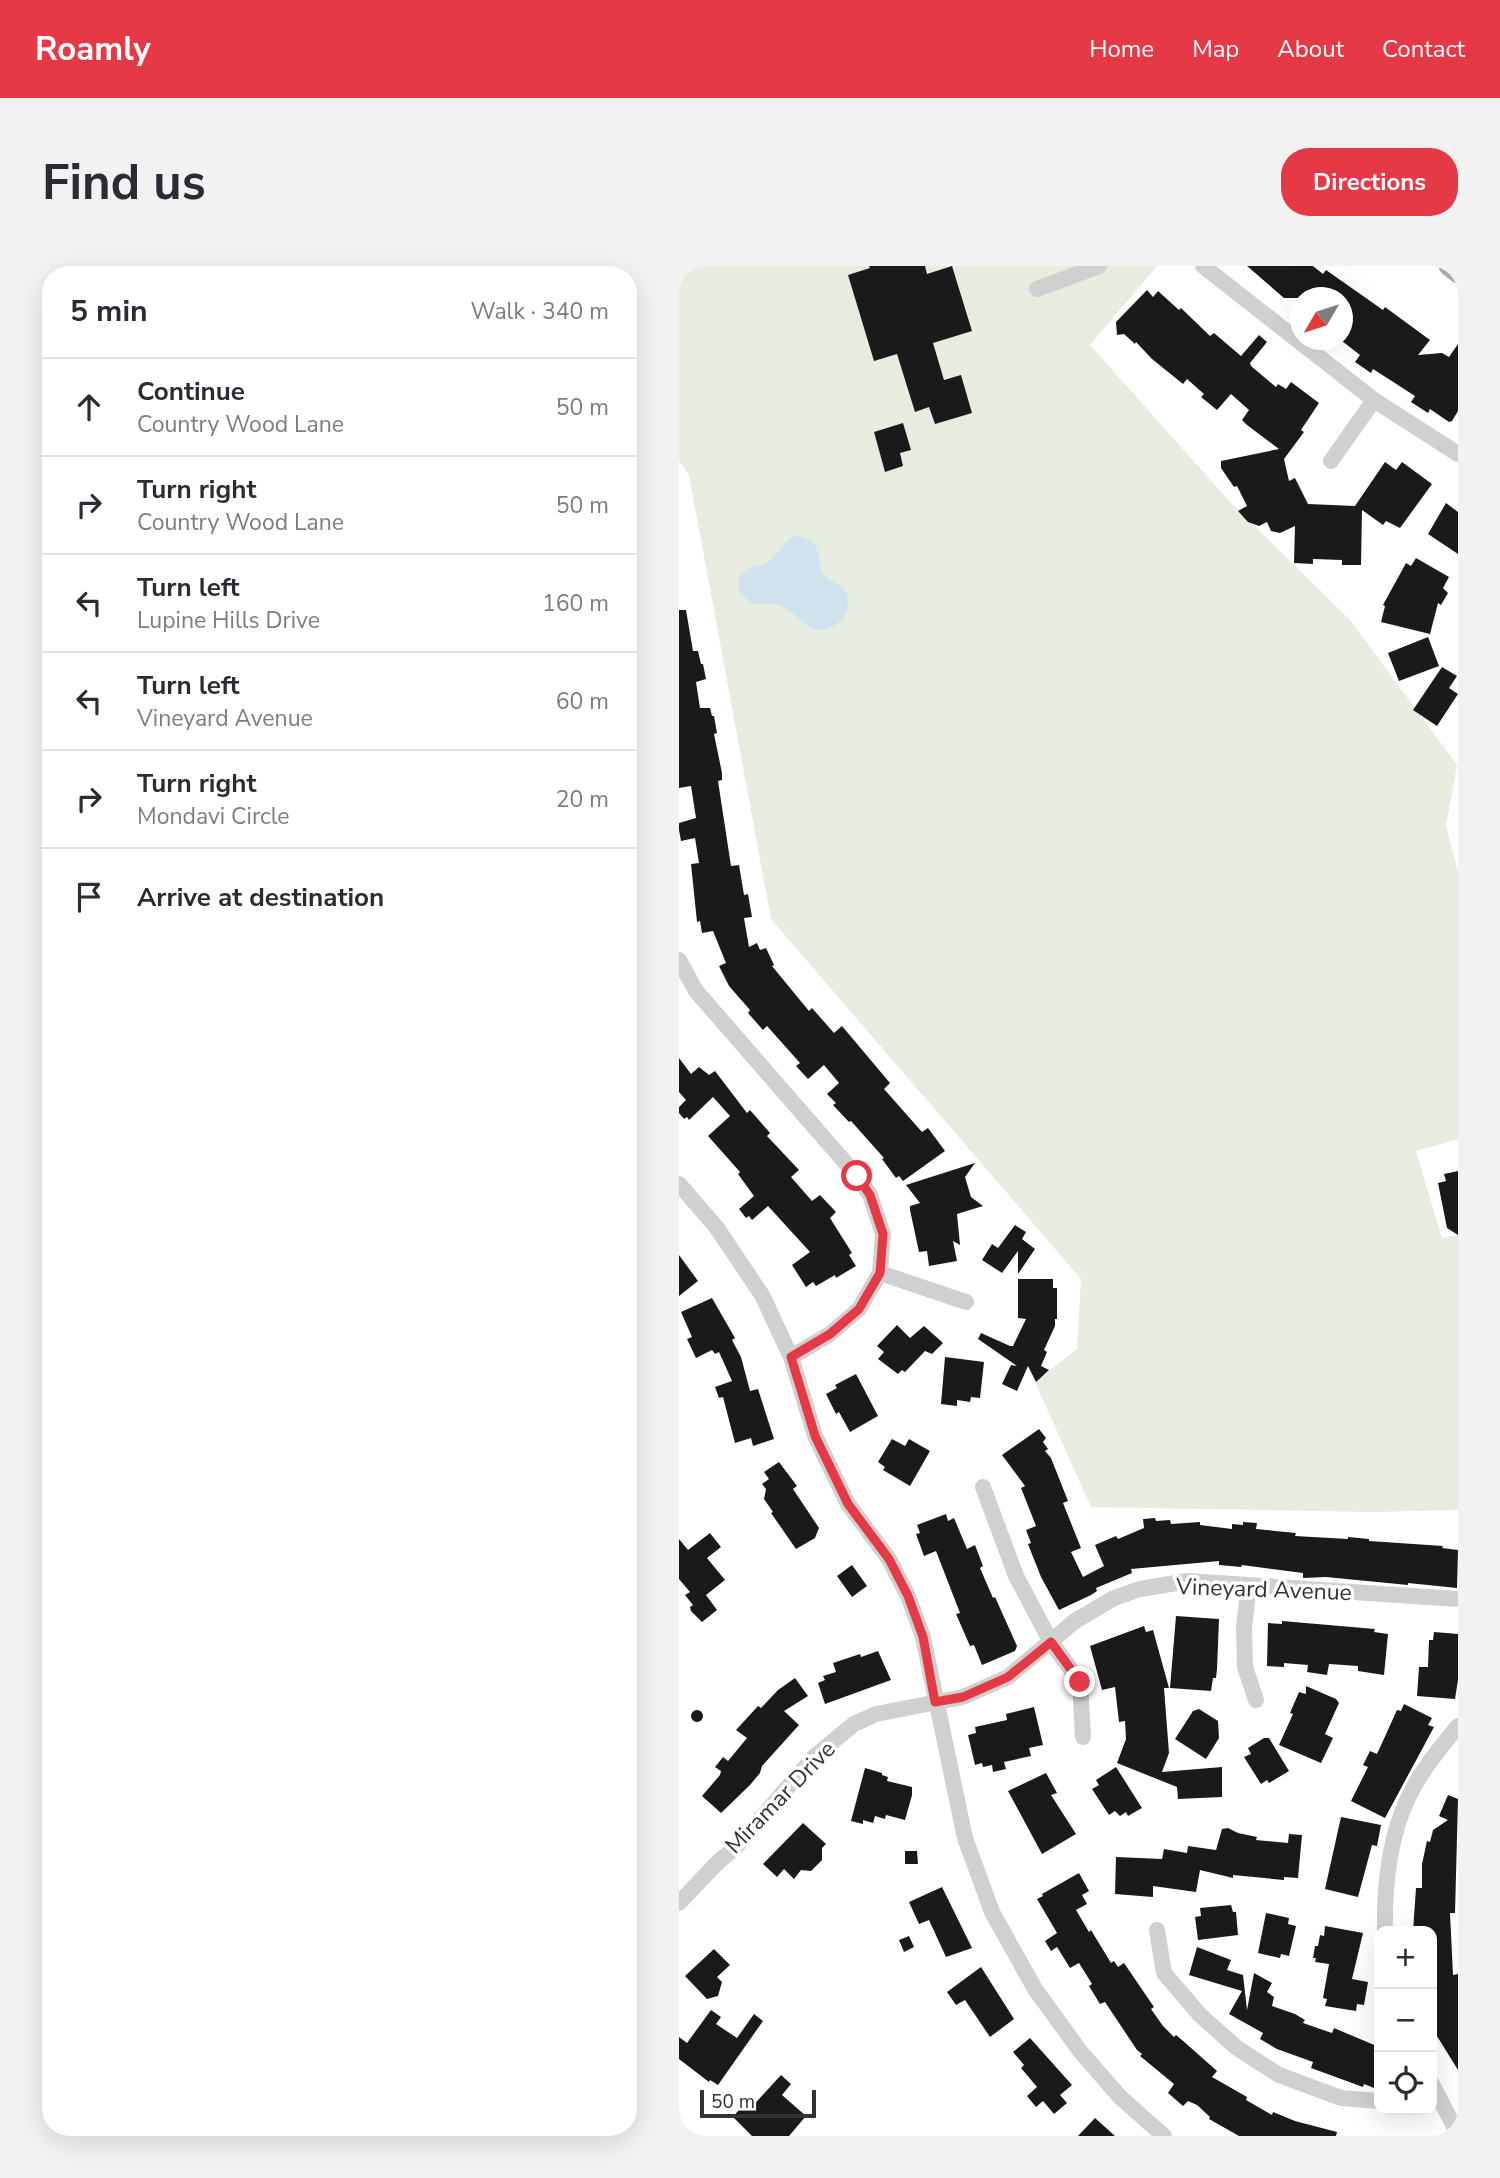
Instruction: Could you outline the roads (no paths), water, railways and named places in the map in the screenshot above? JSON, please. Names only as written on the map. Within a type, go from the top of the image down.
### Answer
[{"type":"main road","points":[[1448,266],[1458,274]]},
{"type":"street","points":[[1037,289],[1099,266]]},
{"type":"street","points":[[1203,266],[1374,400],[1458,454]]},
{"type":"street","points":[[1331,461],[1374,400]]},
{"type":"street","points":[[679,960],[695,991],[857,1176],[870,1195],[883,1234],[880,1273],[859,1309],[830,1334],[791,1357]]},
{"type":"street","points":[[679,1184],[717,1228],[757,1287],[791,1357],[821,1448],[848,1504],[889,1559],[908,1596],[923,1637],[965,1838],[992,1912],[1035,1989],[1080,2051],[1120,2097],[1164,2136]]},
{"type":"street","points":[[880,1273],[966,1302]]},
{"type":"street","points":[[983,1487],[1016,1576],[1051,1642],[1080,1682],[1083,1737]]},
{"type":"street","name":"Vineyard Avenue","points":[[935,1702],[963,1697],[1008,1677],[1075,1620],[1114,1598],[1140,1588],[1188,1581],[1458,1599]]},
{"type":"street","points":[[1248,1585],[1244,1627],[1245,1667],[1255,1700]]},
{"type":"street","name":"Miramar Drive","points":[[679,1903],[717,1862],[736,1847],[814,1757],[854,1724],[876,1714],[935,1702]]},
{"type":"street","points":[[1385,1926],[1384,1904],[1389,1857],[1408,1798],[1458,1726]]},
{"type":"street","points":[[1157,1930],[1164,1973],[1200,2015],[1237,2048],[1279,2075],[1341,2098],[1374,2101]]},
{"type":"street","points":[[1437,2094],[1458,2134]]},
{"type":"water","points":[[796,536],[812,542],[825,576],[843,588],[847,596],[845,615],[829,628],[813,629],[786,609],[775,604],[751,603],[740,592],[738,581],[742,574],[767,563],[785,543]]}]
